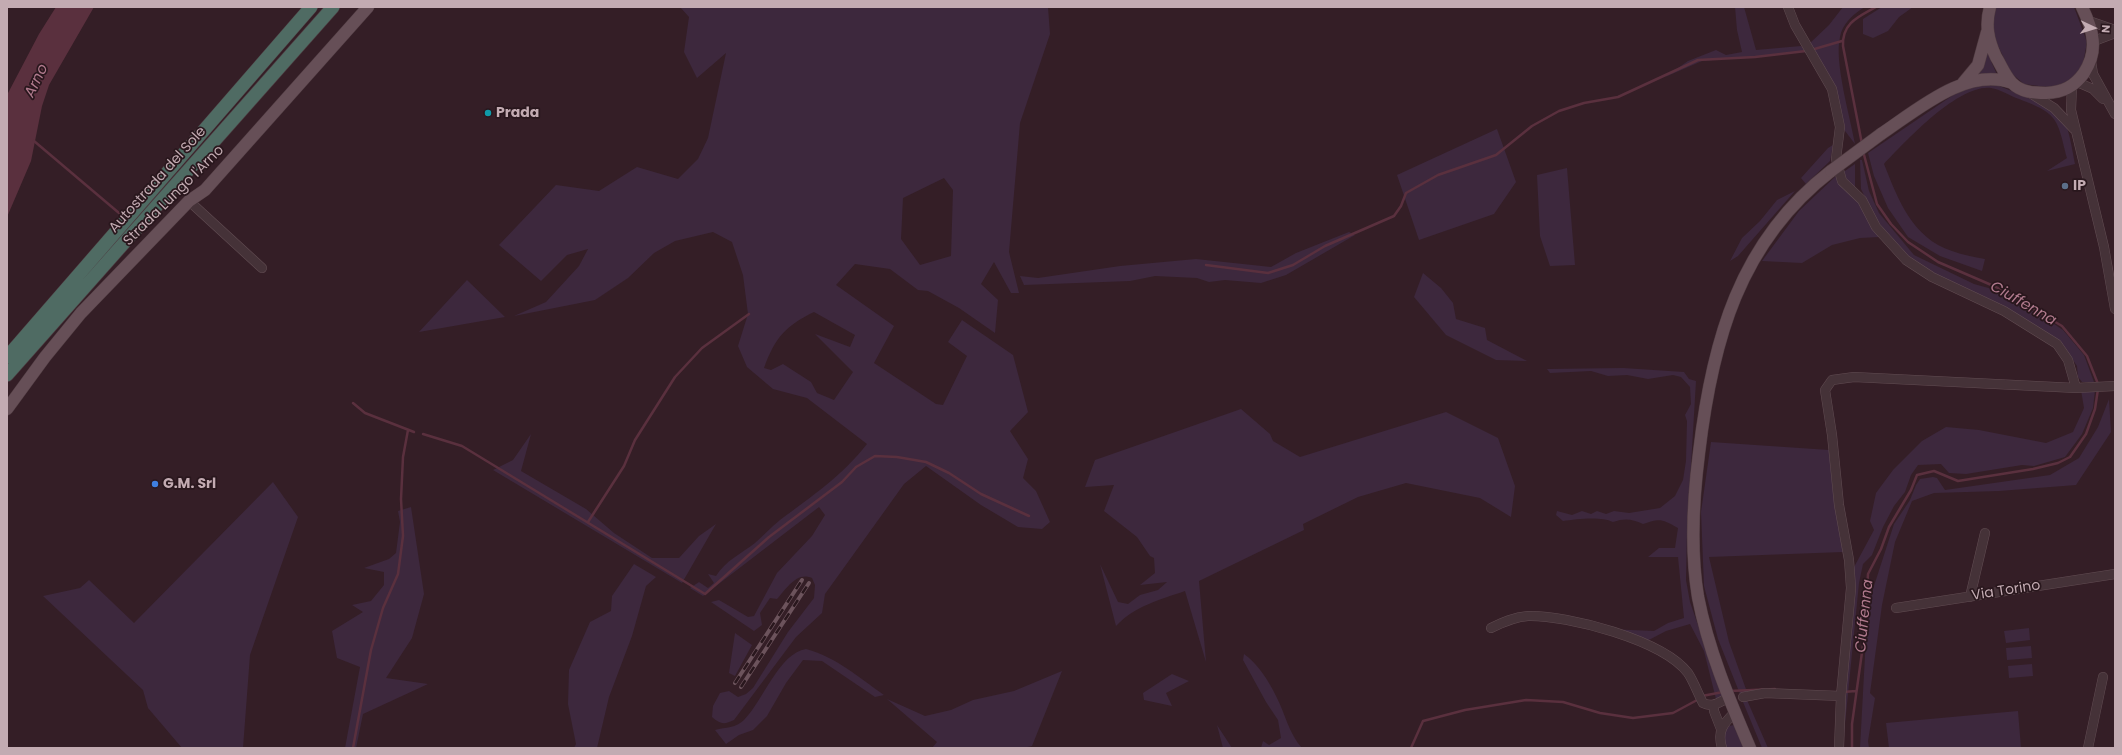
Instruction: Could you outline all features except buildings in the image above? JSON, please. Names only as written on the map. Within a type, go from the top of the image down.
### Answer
[{"type":"highway","name":"Autostrada del Sole","points":[[7,357],[311,7]]},
{"type":"highway","name":"Autostrada del Sole","points":[[7,375],[333,7]]},
{"type":"main road","name":"Strada Lungo l'Arno","points":[[7,409],[45,357],[81,314],[189,201],[205,190],[368,7]]},
{"type":"main road","points":[[1750,748],[1707,638],[1695,575],[1693,532],[1694,502],[1707,399],[1716,356],[1728,315],[1754,256],[1766,238],[1789,211],[1831,171],[1881,134],[1963,83],[1978,65],[1987,31],[1990,7]]},
{"type":"main road","points":[[1963,83],[1987,79],[2012,83],[2030,93],[2050,92],[2075,84],[2091,60],[2094,41],[2089,21],[2082,7]]},
{"type":"main road","points":[[1987,31],[1993,51],[2012,83]]},
{"type":"street","points":[[1788,7],[1795,24],[1832,88],[1838,110],[1840,127],[1836,159],[1842,181],[1862,200],[1876,227],[1906,260],[1932,277],[2004,311],[2057,344],[2068,360],[2076,388]]},
{"type":"street","points":[[2089,21],[2115,30]]},
{"type":"street","points":[[2094,41],[2115,33]]},
{"type":"street","points":[[2091,60],[2093,74],[2113,111]]},
{"type":"street","points":[[2113,111],[2093,89],[2075,84],[2071,110],[2107,260],[2115,309]]},
{"type":"street","points":[[2030,93],[2054,108],[2076,133]]},
{"type":"street","points":[[189,201],[262,268]]},
{"type":"street","points":[[1839,748],[1840,696],[1851,588],[1849,560],[1838,505],[1832,435],[1826,402],[1825,390],[1828,384],[1832,380],[1854,377],[2076,388],[2088,386],[2115,386]]},
{"type":"street","points":[[1970,596],[1985,533]]},
{"type":"street","name":"Via Torino","points":[[1896,608],[2115,574]]},
{"type":"street","points":[[1491,628],[1506,620],[1528,616],[1587,623],[1649,646],[1672,660],[1688,673],[1703,703],[1714,705],[1724,700]]},
{"type":"street","points":[[2088,748],[2103,677]]},
{"type":"street","points":[[1743,697],[1765,693],[1840,696]]},
{"type":"street","points":[[1714,705],[1714,711],[1721,729]]},
{"type":"street","points":[[1722,748],[1719,734],[1721,729],[1735,712]]},
{"type":"shaded area","points":[[680,7],[1048,7],[1050,34],[1020,123],[1009,252],[1019,293],[1011,293],[994,262],[981,284],[998,300],[995,333],[959,308],[928,291],[918,290],[890,269],[855,264],[836,285],[894,326],[874,363],[936,404],[943,405],[967,356],[948,342],[962,320],[1013,355],[1028,412],[1010,431],[1028,459],[1023,478],[1036,491],[1050,522],[1042,529],[1018,527],[981,505],[926,466],[904,484],[825,594],[822,613],[796,637],[734,720],[727,723],[717,721],[712,717],[713,706],[720,693],[729,691],[738,697],[746,694],[753,688],[788,632],[814,598],[815,585],[812,578],[807,576],[801,577],[792,582],[777,599],[770,598],[760,613],[762,625],[754,631],[711,602],[719,600],[748,617],[754,616],[777,573],[812,536],[825,515],[819,507],[703,596],[690,588],[699,582],[708,588],[714,583],[708,574],[716,576],[724,566],[755,543],[777,523],[837,476],[867,444],[807,398],[773,389],[747,367],[738,346],[748,314],[743,275],[732,242],[713,232],[675,241],[654,253],[628,278],[595,300],[514,316],[546,302],[579,266],[588,249],[567,255],[541,281],[499,245],[556,185],[599,191],[637,167],[678,179],[698,159],[708,138],[726,53],[697,78],[684,52],[689,17]],"holes":[[[944,178],[953,190],[951,256],[920,265],[901,239],[903,198]],[[814,312],[855,335],[850,347],[815,334],[853,372],[834,400],[817,393],[811,382],[783,364],[771,370],[764,368],[772,349],[782,334],[796,322]]]},
{"type":"shaded area","points":[[1735,7],[1744,7],[1756,50],[1801,46],[1806,52],[1702,61],[1665,77],[1688,61],[1716,50],[1726,55],[1742,52],[1737,30]]},
{"type":"shaded area","points":[[1843,7],[1865,7],[1857,12],[1846,23],[1841,32],[1839,48],[1843,89],[1855,144],[1842,127],[1809,44],[1829,25]]},
{"type":"shaded area","points":[[1882,7],[1913,7],[1899,17],[1888,31],[1873,38],[1863,34],[1863,19]]},
{"type":"shaded area","points":[[1995,7],[2074,7],[2087,42],[2083,64],[2075,77],[2061,85],[2046,87],[2024,84],[2011,73],[1991,31]]},
{"type":"shaded area","points":[[1987,52],[1998,77],[1973,76]]},
{"type":"shaded area","points":[[1991,82],[2042,104],[2059,115],[2068,129],[2075,164],[2047,171],[2067,158],[2061,134],[2054,120],[2042,109],[1991,88],[1978,89],[1963,95],[1948,104],[1918,129],[1884,164],[1895,191],[1908,216],[1926,237],[1938,245],[1960,254],[1985,259],[1982,271],[1940,256],[1908,237],[1888,208],[1874,176],[1868,153],[1968,85]]},
{"type":"shaded area","points":[[1497,129],[1516,182],[1494,214],[1419,240],[1397,175]]},
{"type":"shaded area","points":[[1833,145],[1830,161],[1806,184],[1801,178],[1828,148]]},
{"type":"shaded area","points":[[1860,160],[1862,160],[1869,191],[1879,213],[1914,255],[1974,284],[1992,289],[2039,314],[2063,330],[2084,355],[2094,382],[2082,382],[2078,377],[2077,366],[2062,344],[1926,269],[1908,257],[1885,232],[1873,213],[1861,189]]},
{"type":"shaded area","points":[[1855,164],[1855,191],[1842,173]]},
{"type":"shaded area","points":[[1567,168],[1575,265],[1550,266],[1540,236],[1537,175]]},
{"type":"shaded area","points":[[1837,175],[1860,202],[1879,237],[1860,238],[1832,245],[1802,263],[1762,261],[1799,211]]},
{"type":"shaded area","points":[[1795,191],[1738,256],[1730,261],[1742,238],[1760,221],[1777,200]]},
{"type":"shaded area","points":[[1349,232],[1355,235],[1286,275],[1261,283],[1225,280],[1209,282],[1197,278],[1155,276],[1130,281],[1024,285],[1020,276],[1038,278],[1120,266],[1196,259],[1271,267],[1296,253]]},
{"type":"shaded area","points":[[1423,273],[1441,288],[1453,303],[1456,319],[1485,328],[1487,340],[1527,361],[1496,360],[1446,335],[1414,297]]},
{"type":"shaded area","points":[[467,280],[505,317],[419,332]]},
{"type":"shaded area","points":[[1623,368],[1684,372],[1689,379],[1696,381],[1687,533],[1686,580],[1690,602],[1723,697],[1716,699],[1704,651],[1690,624],[1666,631],[1645,642],[1608,629],[1654,631],[1668,623],[1684,618],[1678,557],[1648,557],[1659,548],[1675,548],[1678,528],[1661,520],[1643,524],[1628,520],[1613,522],[1602,519],[1563,521],[1556,515],[1557,511],[1572,515],[1582,511],[1591,514],[1597,511],[1606,514],[1614,511],[1629,513],[1660,508],[1675,496],[1683,480],[1686,461],[1687,421],[1685,415],[1691,404],[1690,387],[1681,377],[1673,375],[1648,379],[1627,375],[1608,376],[1591,371],[1550,373],[1547,369]]},
{"type":"shaded area","points":[[2081,390],[2095,390],[2093,408],[2082,434],[2065,457],[2034,466],[2022,465],[1966,474],[1949,473],[1941,464],[1918,465],[1911,475],[1905,492],[1894,506],[1883,527],[1872,555],[1863,564],[1859,583],[1844,734],[1844,748],[1841,748],[1853,569],[1874,530],[1870,521],[1876,493],[1893,470],[1922,441],[1946,427],[1979,430],[2046,443],[2073,432],[2084,408]]},
{"type":"shaded area","points":[[2109,399],[2111,432],[2076,485],[1999,491],[1934,493],[1912,501],[1895,542],[1882,605],[1870,693],[1875,698],[1868,741],[1869,748],[1860,748],[1866,637],[1873,589],[1894,524],[1910,500],[1920,479],[1933,477],[1937,478],[1945,490],[2050,475],[2079,458],[2098,427]]},
{"type":"shaded area","points":[[1241,409],[1270,434],[1273,441],[1300,457],[1446,412],[1498,438],[1515,486],[1511,517],[1480,498],[1406,483],[1358,497],[1303,524],[1304,530],[1199,581],[1206,662],[1185,591],[1148,604],[1131,613],[1116,626],[1100,564],[1118,602],[1128,604],[1140,595],[1158,590],[1167,582],[1140,585],[1155,573],[1154,558],[1150,556],[1137,537],[1104,511],[1114,485],[1085,487],[1095,460]]},
{"type":"shaded area","points":[[531,434],[521,471],[586,509],[614,533],[652,558],[679,558],[699,536],[716,524],[682,583],[493,470],[513,460]]},
{"type":"shaded area","points":[[1711,442],[1829,450],[1835,506],[1843,552],[1709,557],[1729,642],[1747,692],[1740,694],[1718,639],[1704,586],[1701,512]]},
{"type":"shaded area","points":[[273,482],[298,517],[250,655],[243,748],[182,748],[148,708],[143,690],[43,596],[80,588],[89,580],[134,623]]},
{"type":"shaded area","points":[[411,507],[424,594],[412,638],[386,678],[428,684],[363,714],[356,748],[345,748],[360,667],[337,658],[332,631],[363,612],[352,605],[371,601],[384,585],[384,572],[364,568],[389,559],[396,553],[400,522],[398,511]]},
{"type":"shaded area","points":[[634,564],[656,577],[646,586],[632,636],[609,697],[597,748],[574,748],[576,744],[568,704],[569,670],[590,622],[611,611],[612,596]]},
{"type":"shaded area","points":[[2029,628],[2030,640],[2006,643],[2004,631]]},
{"type":"shaded area","points":[[735,633],[752,645],[735,676],[729,673]]},
{"type":"shaded area","points":[[2031,646],[2032,658],[2007,660],[2006,648]]},
{"type":"shaded area","points":[[806,649],[828,657],[884,695],[875,697],[822,661],[803,660],[786,683],[767,716],[753,730],[739,735],[726,744],[715,730],[741,723],[751,712],[780,668],[796,652]]},
{"type":"shaded area","points":[[1244,654],[1258,667],[1270,684],[1290,730],[1302,748],[1261,748],[1263,741],[1269,745],[1281,738],[1278,720],[1266,702],[1243,660]]},
{"type":"shaded area","points":[[2032,664],[2033,676],[2009,678],[2008,666]]},
{"type":"shaded area","points":[[1062,671],[1032,746],[1023,748],[932,748],[937,742],[887,699],[925,716],[951,710],[973,700],[1014,691]]},
{"type":"shaded area","points":[[1172,674],[1189,681],[1166,693],[1172,706],[1144,700],[1143,693]]},
{"type":"shaded area","points":[[1747,700],[1768,748],[1762,748],[1743,702]]},
{"type":"shaded area","points":[[2018,711],[2021,748],[1889,748],[1886,723]]},
{"type":"shaded area","points":[[1217,725],[1232,748],[1223,748]]},
{"type":"shaded area","points":[[1734,725],[1745,748],[1725,748],[1723,734],[1729,726]]},
{"type":"water","name":"Arno","points":[[56,7],[94,7],[49,85],[42,106],[31,161],[7,217],[7,95],[39,34]]},
{"type":"waterway","name":"Ciuffenna","points":[[1862,144],[1843,46],[1843,38],[1848,26],[1852,22],[1876,7]]},
{"type":"waterway","points":[[1811,50],[1842,41]]},
{"type":"waterway","points":[[1206,265],[1268,273],[1293,265],[1325,246],[1394,216],[1401,206],[1406,193],[1438,175],[1496,155],[1532,126],[1559,111],[1584,103],[1618,97],[1698,60],[1755,57],[1806,51]]},
{"type":"waterway","points":[[34,141],[119,213]]},
{"type":"waterway","name":"Ciuffenna","points":[[1863,151],[1877,204],[1891,224],[1908,242],[1938,262],[1996,287],[2062,326],[2087,356],[2098,384]]},
{"type":"waterway","points":[[588,522],[624,466],[635,440],[675,377],[702,348],[749,314]]},
{"type":"waterway","name":"Ciuffenna","points":[[1852,748],[1852,724],[1864,638],[1868,574],[1881,549],[1889,527],[1911,490],[1917,475],[1934,471],[1958,481],[2033,469],[2058,463],[2070,457],[2086,434],[2095,409],[2098,389]]},
{"type":"waterway","points":[[353,403],[365,413],[414,432]]},
{"type":"waterway","points":[[353,748],[371,650],[383,608],[398,574],[403,536],[401,499],[403,457],[408,430]]},
{"type":"waterway","points":[[423,434],[462,446],[705,594],[769,537],[842,482],[856,467],[875,456],[897,457],[926,462],[949,473],[981,494],[1029,516]]},
{"type":"waterway","points":[[1730,691],[1775,689]]},
{"type":"waterway","points":[[1843,692],[1856,691]]},
{"type":"waterway","points":[[1702,696],[1723,692]]},
{"type":"waterway","points":[[1411,748],[1423,721],[1465,710],[1526,700],[1563,702],[1600,713],[1633,718],[1673,713],[1699,699]]},
{"type":"railway","points":[[735,683],[802,580]]},
{"type":"railway","points":[[741,687],[809,583]]},
{"type":"place","name":"Prada","points":[[488,113]]},
{"type":"place","name":"IP","points":[[2065,186]]},
{"type":"place","name":"G.M. Srl","points":[[155,484]]}]
